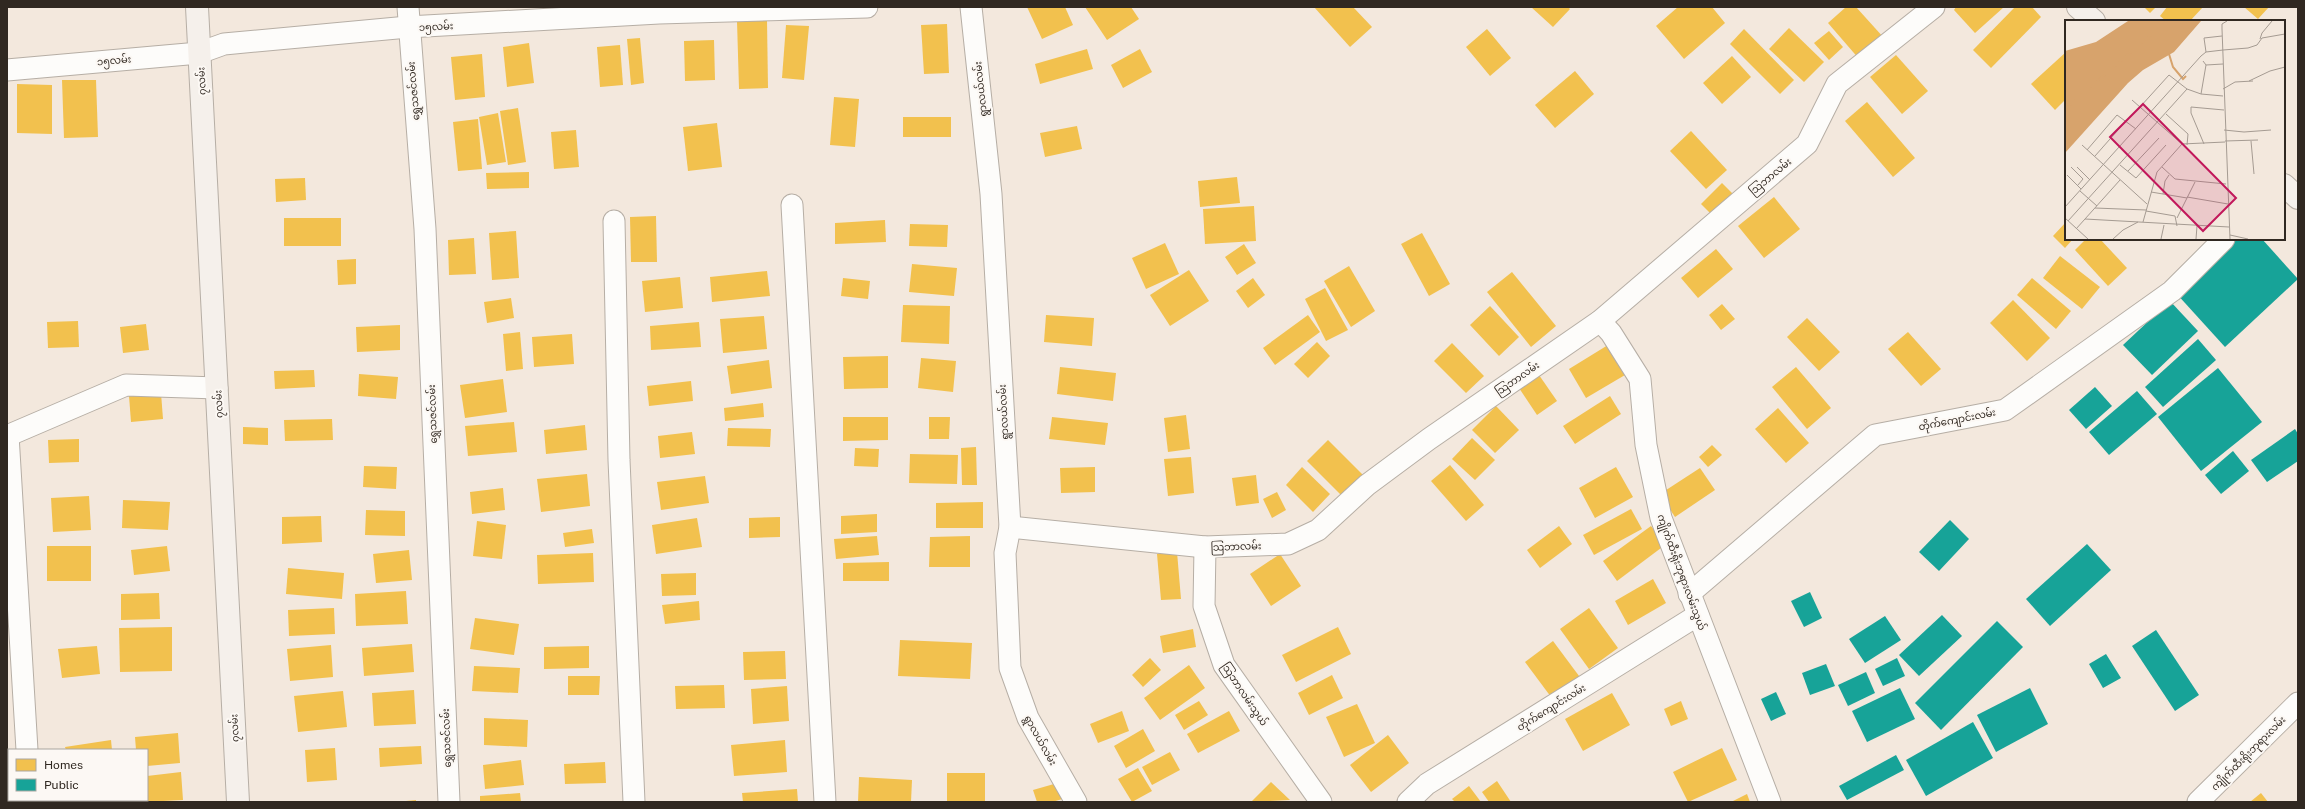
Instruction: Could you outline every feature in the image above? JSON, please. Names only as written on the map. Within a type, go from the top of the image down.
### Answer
[{"type":"street","name":"၇လမ်း","points":[[197,7],[238,802]]},
{"type":"street","name":"၁၅လမ်း","points":[[7,70],[199,53],[224,44],[408,17],[659,13],[867,7]]},
{"type":"street","name":"ရွာလယ်လမ်း","points":[[971,7],[990,194],[1010,527],[1005,554],[1010,668],[1028,718],[1076,802]]},
{"type":"street","name":"သြဘာလမ်း","points":[[1010,527],[1205,547],[1288,544],[1318,530],[1367,485],[1600,321],[1807,144],[1837,84],[1934,7]]},
{"type":"street","points":[[2078,7],[2093,20]]},
{"type":"street","name":"ရွှေသဇင်လမ်း","points":[[408,17],[425,229],[449,802]]},
{"type":"street","points":[[2285,186],[2298,198]]},
{"type":"street","points":[[792,205],[825,802]]},
{"type":"street","points":[[614,220],[618,460],[634,802]]},
{"type":"street","name":"တိုက်ကျောင်းလမ်း","points":[[1689,594],[1875,435],[2005,410],[2172,291],[2223,240]]},
{"type":"street","name":"ကျိုက်ထီးရိုးဘုရားလမ်းသွယ်","points":[[1600,321],[1611,333],[1640,379],[1646,445],[1661,518],[1770,802]]},
{"type":"street","points":[[27,749],[8,436],[126,385],[217,388]]},
{"type":"street","name":"သြဘာလမ်းသွယ်","points":[[1205,547],[1204,606],[1224,665],[1321,802]]},
{"type":"street","name":"တိုက်ကျောင်းလမ်း","points":[[1408,802],[1427,784],[1698,615]]},
{"type":"street","name":"ကျိုက်ထီးရိုးဘုရားလမ်း","points":[[2198,802],[2298,703]]},
{"type":"building: Homes","points":[[1027,7],[1065,7],[1073,25],[1042,39]]},
{"type":"building: Homes","points":[[1085,7],[1131,7],[1139,19],[1107,40]]},
{"type":"building: Homes","points":[[1314,7],[1353,7],[1372,27],[1350,47]]},
{"type":"building: Homes","points":[[1531,7],[1568,7],[1570,9],[1553,27]]},
{"type":"building: Homes","points":[[1678,7],[1712,7],[1725,23],[1684,59],[1656,26]]},
{"type":"building: Homes","points":[[1846,7],[1856,7],[1884,38],[1860,60],[1828,23]]},
{"type":"building: Homes","points":[[1956,7],[2004,7],[1975,33],[1954,10]]},
{"type":"building: Homes","points":[[2015,7],[2032,7],[2041,17],[1991,68],[1973,50]]},
{"type":"building: Homes","points":[[2144,7],[2156,7],[2150,13]]},
{"type":"building: Homes","points":[[2167,7],[2203,7],[2191,20],[2165,20],[2160,16]]},
{"type":"building: Homes","points":[[2244,7],[2269,7],[2258,19]]},
{"type":"building: Homes","points":[[767,20],[768,88],[739,89],[737,21]]},
{"type":"building: Homes","points":[[947,24],[949,73],[924,74],[921,25]]},
{"type":"building: Homes","points":[[786,25],[809,26],[804,80],[782,78]]},
{"type":"building: Homes","points":[[1789,28],[1824,62],[1804,82],[1769,49]]},
{"type":"building: Homes","points":[[1487,29],[1511,58],[1490,76],[1466,47]]},
{"type":"building: Homes","points":[[1744,29],[1794,80],[1780,94],[1730,44]]},
{"type":"building: Homes","points":[[1829,31],[1843,47],[1829,60],[1814,43]]},
{"type":"building: Homes","points":[[640,38],[644,83],[631,85],[627,39]]},
{"type":"building: Homes","points":[[714,40],[715,80],[685,81],[684,41]]},
{"type":"building: Homes","points":[[529,43],[534,83],[507,87],[503,47]]},
{"type":"building: Homes","points":[[620,45],[623,85],[600,87],[597,47]]},
{"type":"building: Homes","points":[[1087,49],[1093,69],[1040,84],[1035,64]]},
{"type":"building: Homes","points":[[1140,49],[1152,72],[1123,88],[1111,65]]},
{"type":"building: Homes","points":[[2065,53],[2065,100],[2055,110],[2031,84]]},
{"type":"building: Homes","points":[[482,54],[485,97],[455,100],[451,57]]},
{"type":"building: Homes","points":[[1896,55],[1928,91],[1902,114],[1870,77]]},
{"type":"building: Homes","points":[[1732,56],[1751,77],[1722,104],[1703,83]]},
{"type":"building: Homes","points":[[1575,71],[1594,94],[1555,128],[1535,105]]},
{"type":"building: Homes","points":[[62,80],[96,80],[98,137],[64,138]]},
{"type":"building: Homes","points":[[17,84],[52,85],[52,134],[17,133]]},
{"type":"building: Homes","points":[[834,97],[859,99],[855,147],[830,145]]},
{"type":"building: Homes","points":[[1867,102],[1915,158],[1893,177],[1845,121]]},
{"type":"building: Homes","points":[[518,108],[526,162],[508,165],[500,111]]},
{"type":"building: Homes","points":[[498,113],[506,162],[487,165],[479,117]]},
{"type":"building: Homes","points":[[903,117],[951,117],[951,137],[903,137]]},
{"type":"building: Homes","points":[[478,119],[482,169],[458,171],[453,122]]},
{"type":"building: Homes","points":[[717,123],[722,167],[688,171],[683,127]]},
{"type":"building: Homes","points":[[1077,126],[1082,149],[1045,157],[1040,133]]},
{"type":"building: Homes","points":[[576,130],[579,167],[554,169],[551,132]]},
{"type":"building: Homes","points":[[1691,131],[1727,170],[1706,189],[1670,151]]},
{"type":"building: Homes","points":[[529,172],[529,188],[487,189],[486,173]]},
{"type":"building: Homes","points":[[1237,177],[1240,203],[1200,207],[1198,181]]},
{"type":"building: Homes","points":[[305,178],[306,200],[276,202],[275,179]]},
{"type":"building: Homes","points":[[1722,183],[1746,207],[1725,228],[1701,204]]},
{"type":"building: Homes","points":[[1774,197],[1800,229],[1764,258],[1738,226]]},
{"type":"building: Homes","points":[[1254,206],[1256,241],[1205,244],[1203,209]]},
{"type":"building: Homes","points":[[656,216],[657,262],[631,262],[630,217]]},
{"type":"building: Homes","points":[[284,218],[341,218],[341,246],[284,246]]},
{"type":"building: Homes","points":[[885,220],[886,242],[835,244],[835,223]]},
{"type":"building: Homes","points":[[2065,223],[2065,240],[2072,240],[2065,248],[2053,236]]},
{"type":"building: Homes","points":[[910,224],[948,225],[947,247],[909,246]]},
{"type":"building: Homes","points":[[516,231],[519,278],[492,280],[489,233]]},
{"type":"building: Homes","points":[[1422,233],[1450,284],[1429,296],[1401,244]]},
{"type":"building: Homes","points":[[474,238],[476,274],[449,275],[448,240]]},
{"type":"building: Homes","points":[[2085,240],[2101,240],[2127,268],[2108,286],[2075,250]]},
{"type":"building: Homes","points":[[1165,243],[1179,274],[1146,289],[1132,258]]},
{"type":"building: Homes","points":[[1244,244],[1256,263],[1237,275],[1225,257]]},
{"type":"building: Homes","points":[[1716,249],[1733,269],[1698,298],[1681,278]]},
{"type":"building: Homes","points":[[2060,256],[2100,287],[2082,309],[2043,278]]},
{"type":"building: Homes","points":[[356,259],[356,284],[338,285],[337,260]]},
{"type":"building: Homes","points":[[912,264],[957,268],[954,296],[909,292]]},
{"type":"building: Homes","points":[[1349,266],[1375,311],[1351,327],[1324,281]]},
{"type":"building: Homes","points":[[1189,270],[1209,301],[1170,326],[1150,295]]},
{"type":"building: Homes","points":[[767,271],[770,296],[712,302],[710,277]]},
{"type":"building: Homes","points":[[1512,272],[1556,326],[1531,347],[1487,292]]},
{"type":"building: Homes","points":[[680,277],[683,308],[645,312],[642,281]]},
{"type":"building: Homes","points":[[843,278],[870,281],[868,299],[841,296]]},
{"type":"building: Homes","points":[[1253,278],[1265,295],[1248,308],[1236,291]]},
{"type":"building: Homes","points":[[2032,278],[2071,311],[2056,329],[2017,295]]},
{"type":"building: Homes","points":[[1325,288],[1348,330],[1326,341],[1305,299]]},
{"type":"building: Homes","points":[[511,298],[514,318],[487,323],[484,302]]},
{"type":"building: Homes","points":[[2013,300],[2050,338],[2027,361],[1990,323]]},
{"type":"building: Homes","points":[[1722,304],[1735,319],[1721,330],[1709,315]]},
{"type":"building: Homes","points":[[903,305],[950,306],[949,344],[901,342]]},
{"type":"building: Homes","points":[[1490,306],[1519,337],[1499,356],[1470,325]]},
{"type":"building: Homes","points":[[1046,315],[1094,318],[1092,346],[1044,342]]},
{"type":"building: Homes","points":[[1308,315],[1320,332],[1275,365],[1263,348]]},
{"type":"building: Homes","points":[[764,316],[767,349],[723,353],[720,319]]},
{"type":"building: Homes","points":[[1807,318],[1840,352],[1819,371],[1787,337]]},
{"type":"building: Homes","points":[[78,321],[79,347],[48,348],[47,322]]},
{"type":"building: Homes","points":[[699,322],[701,347],[651,350],[650,326]]},
{"type":"building: Homes","points":[[146,324],[149,350],[123,353],[120,327]]},
{"type":"building: Homes","points":[[400,325],[400,350],[357,352],[356,327]]},
{"type":"building: Homes","points":[[520,332],[523,369],[506,371],[503,334]]},
{"type":"building: Homes","points":[[1908,332],[1941,369],[1921,386],[1888,349]]},
{"type":"building: Homes","points":[[572,334],[574,364],[534,367],[532,337]]},
{"type":"building: Homes","points":[[1317,342],[1330,356],[1308,378],[1294,364]]},
{"type":"building: Homes","points":[[1452,343],[1484,376],[1466,393],[1434,361]]},
{"type":"building: Homes","points":[[1608,345],[1625,375],[1586,398],[1569,369]]},
{"type":"building: Homes","points":[[888,356],[888,388],[844,389],[843,357]]},
{"type":"building: Homes","points":[[921,358],[956,361],[953,392],[918,388]]},
{"type":"building: Homes","points":[[769,360],[772,388],[731,394],[727,366]]},
{"type":"building: Homes","points":[[1060,367],[1116,373],[1113,401],[1057,394]]},
{"type":"building: Homes","points":[[1796,367],[1831,408],[1807,429],[1772,387]]},
{"type":"building: Homes","points":[[314,370],[315,387],[275,389],[274,371]]},
{"type":"building: Homes","points":[[359,374],[398,377],[396,399],[358,396]]},
{"type":"building: Homes","points":[[1539,375],[1557,401],[1537,415],[1519,388]]},
{"type":"building: Homes","points":[[503,379],[507,412],[465,418],[460,385]]},
{"type":"building: Homes","points":[[691,381],[693,401],[649,406],[647,386]]},
{"type":"building: Homes","points":[[161,393],[163,419],[131,422],[129,396]]},
{"type":"building: Homes","points":[[1610,396],[1621,414],[1575,444],[1563,426]]},
{"type":"building: Homes","points":[[763,403],[764,417],[725,421],[724,408]]},
{"type":"building: Homes","points":[[1496,406],[1519,430],[1495,453],[1472,430]]},
{"type":"building: Homes","points":[[1778,408],[1809,443],[1786,463],[1755,429]]},
{"type":"building: Homes","points":[[1186,415],[1190,449],[1168,452],[1164,418]]},
{"type":"building: Homes","points":[[843,417],[888,417],[888,440],[843,441]]},
{"type":"building: Homes","points":[[929,417],[950,417],[949,439],[929,439]]},
{"type":"building: Homes","points":[[1052,417],[1108,423],[1105,445],[1049,439]]},
{"type":"building: Homes","points":[[332,419],[333,440],[285,441],[284,420]]},
{"type":"building: Homes","points":[[514,422],[517,452],[468,456],[465,426]]},
{"type":"building: Homes","points":[[585,425],[587,450],[546,454],[544,430]]},
{"type":"building: Homes","points":[[243,427],[268,428],[268,445],[243,444]]},
{"type":"building: Homes","points":[[728,428],[771,429],[770,447],[727,446]]},
{"type":"building: Homes","points":[[692,432],[695,454],[660,458],[658,436]]},
{"type":"building: Homes","points":[[1472,438],[1495,460],[1475,480],[1452,459]]},
{"type":"building: Homes","points":[[79,439],[79,462],[49,463],[48,440]]},
{"type":"building: Homes","points":[[1328,440],[1367,479],[1346,500],[1307,461]]},
{"type":"building: Homes","points":[[1712,445],[1722,455],[1708,467],[1699,457]]},
{"type":"building: Homes","points":[[976,447],[977,485],[962,485],[961,448]]},
{"type":"building: Homes","points":[[855,448],[879,449],[878,467],[854,466]]},
{"type":"building: Homes","points":[[910,454],[958,455],[957,484],[909,483]]},
{"type":"building: Homes","points":[[1191,457],[1194,493],[1168,496],[1164,459]]},
{"type":"building: Homes","points":[[1450,465],[1484,505],[1466,521],[1431,481]]},
{"type":"building: Homes","points":[[364,466],[397,467],[396,489],[363,487]]},
{"type":"building: Homes","points":[[1095,467],[1095,492],[1061,493],[1060,468]]},
{"type":"building: Homes","points":[[1302,467],[1330,494],[1313,512],[1286,485]]},
{"type":"building: Homes","points":[[1616,467],[1633,497],[1595,518],[1579,488]]},
{"type":"building: Homes","points":[[1700,468],[1715,490],[1675,517],[1660,494]]},
{"type":"building: Homes","points":[[587,474],[590,506],[541,512],[537,479]]},
{"type":"building: Homes","points":[[1256,475],[1259,503],[1236,506],[1232,478]]},
{"type":"building: Homes","points":[[705,476],[709,503],[661,510],[657,482]]},
{"type":"building: Homes","points":[[503,488],[505,510],[472,514],[470,492]]},
{"type":"building: Homes","points":[[1277,492],[1286,510],[1272,518],[1263,499]]},
{"type":"building: Homes","points":[[89,496],[91,530],[53,532],[51,498]]},
{"type":"building: Homes","points":[[123,500],[170,502],[168,530],[122,528]]},
{"type":"building: Homes","points":[[983,502],[983,528],[936,528],[936,503]]},
{"type":"building: Homes","points":[[1631,509],[1642,529],[1594,555],[1583,535]]},
{"type":"building: Homes","points":[[366,510],[405,511],[405,536],[365,535]]},
{"type":"building: Homes","points":[[877,514],[877,532],[841,534],[841,516]]},
{"type":"building: Homes","points":[[321,516],[322,542],[282,544],[282,517]]},
{"type":"building: Homes","points":[[780,517],[780,537],[749,538],[749,518]]},
{"type":"building: Homes","points":[[697,518],[702,547],[656,554],[652,525]]},
{"type":"building: Homes","points":[[477,521],[506,525],[502,559],[473,556]]},
{"type":"building: Homes","points":[[1559,526],[1572,544],[1540,568],[1527,550]]},
{"type":"building: Homes","points":[[1651,526],[1665,545],[1617,581],[1603,561]]},
{"type":"building: Homes","points":[[592,529],[594,543],[565,547],[563,533]]},
{"type":"building: Homes","points":[[877,536],[879,555],[836,559],[834,539]]},
{"type":"building: Homes","points":[[970,536],[970,567],[929,567],[930,537]]},
{"type":"building: Homes","points":[[47,546],[91,546],[91,581],[47,581]]},
{"type":"building: Homes","points":[[167,546],[170,571],[134,575],[131,550]]},
{"type":"building: Homes","points":[[409,550],[412,580],[376,583],[373,554]]},
{"type":"building: Homes","points":[[1177,552],[1181,599],[1161,600],[1157,554]]},
{"type":"building: Homes","points":[[593,553],[594,582],[538,584],[537,555]]},
{"type":"building: Homes","points":[[1280,554],[1301,586],[1271,606],[1250,574]]},
{"type":"building: Homes","points":[[889,562],[889,581],[843,581],[843,563]]},
{"type":"building: Homes","points":[[288,568],[344,573],[342,599],[286,594]]},
{"type":"building: Homes","points":[[696,573],[696,595],[662,596],[661,574]]},
{"type":"building: Homes","points":[[1653,579],[1666,603],[1628,625],[1615,601]]},
{"type":"building: Homes","points":[[406,591],[408,624],[356,626],[355,594]]},
{"type":"building: Homes","points":[[159,593],[160,619],[121,620],[121,594]]},
{"type":"building: Homes","points":[[699,601],[700,620],[665,624],[662,605]]},
{"type":"building: Homes","points":[[334,608],[335,634],[289,636],[288,610]]},
{"type":"building: Homes","points":[[1589,608],[1618,648],[1589,669],[1560,629]]},
{"type":"building: Homes","points":[[475,618],[519,624],[514,655],[470,649]]},
{"type":"building: Homes","points":[[172,627],[172,671],[120,672],[119,628]]},
{"type":"building: Homes","points":[[1338,627],[1351,654],[1296,682],[1282,655]]},
{"type":"building: Homes","points":[[1193,629],[1196,647],[1163,653],[1160,636]]},
{"type":"building: Homes","points":[[900,640],[972,643],[970,679],[898,676]]},
{"type":"building: Homes","points":[[1553,641],[1582,680],[1554,701],[1525,662]]},
{"type":"building: Homes","points":[[412,644],[414,672],[364,676],[362,648]]},
{"type":"building: Homes","points":[[331,645],[333,677],[290,681],[287,649]]},
{"type":"building: Homes","points":[[97,646],[100,674],[62,678],[58,649]]},
{"type":"building: Homes","points":[[589,646],[589,668],[544,669],[544,647]]},
{"type":"building: Homes","points":[[785,651],[786,679],[744,680],[743,652]]},
{"type":"building: Homes","points":[[1150,658],[1161,670],[1143,687],[1132,675]]},
{"type":"building: Homes","points":[[1189,665],[1205,688],[1160,720],[1144,698]]},
{"type":"building: Homes","points":[[474,666],[520,668],[518,693],[472,691]]},
{"type":"building: Homes","points":[[1332,675],[1343,698],[1309,715],[1298,693]]},
{"type":"building: Homes","points":[[568,676],[600,676],[599,695],[568,695]]},
{"type":"building: Homes","points":[[724,685],[725,708],[676,709],[675,686]]},
{"type":"building: Homes","points":[[787,686],[789,721],[753,724],[751,689]]},
{"type":"building: Homes","points":[[414,690],[416,724],[374,726],[372,693]]},
{"type":"building: Homes","points":[[343,691],[347,727],[298,732],[294,696]]},
{"type":"building: Homes","points":[[1612,693],[1630,725],[1583,751],[1565,719]]},
{"type":"building: Homes","points":[[1199,701],[1208,715],[1184,730],[1175,715]]},
{"type":"building: Homes","points":[[1681,701],[1688,719],[1671,726],[1664,709]]},
{"type":"building: Homes","points":[[1357,704],[1375,743],[1344,757],[1326,717]]},
{"type":"building: Homes","points":[[1122,711],[1129,731],[1098,743],[1090,724]]},
{"type":"building: Homes","points":[[1229,711],[1240,731],[1198,753],[1187,734]]},
{"type":"building: Homes","points":[[484,718],[528,720],[527,747],[484,745]]},
{"type":"building: Homes","points":[[1143,729],[1155,751],[1126,768],[1114,746]]},
{"type":"building: Homes","points":[[178,733],[180,763],[148,766],[148,749],[136,749],[135,737]]},
{"type":"building: Homes","points":[[1388,735],[1409,763],[1371,792],[1350,765]]},
{"type":"building: Homes","points":[[111,740],[112,749],[66,749],[65,747]]},
{"type":"building: Homes","points":[[785,740],[787,772],[734,776],[731,745]]},
{"type":"building: Homes","points":[[421,746],[422,764],[380,767],[379,748]]},
{"type":"building: Homes","points":[[335,748],[337,780],[307,782],[305,750]]},
{"type":"building: Homes","points":[[1722,748],[1737,780],[1688,802],[1673,772]]},
{"type":"building: Homes","points":[[1170,752],[1180,770],[1152,785],[1142,767]]},
{"type":"building: Homes","points":[[521,760],[524,785],[485,789],[483,765]]},
{"type":"building: Homes","points":[[605,762],[606,783],[565,784],[564,764]]},
{"type":"building: Homes","points":[[1138,768],[1152,791],[1132,802],[1118,779]]},
{"type":"building: Homes","points":[[181,772],[183,800],[144,802],[148,801],[148,776]]},
{"type":"building: Homes","points":[[947,773],[985,773],[985,802],[947,802]]},
{"type":"building: Homes","points":[[859,777],[912,780],[911,802],[858,802]]},
{"type":"building: Homes","points":[[1497,781],[1511,802],[1489,802],[1482,792]]},
{"type":"building: Homes","points":[[1061,782],[1066,798],[1052,802],[1037,802],[1033,790]]},
{"type":"building: Homes","points":[[1271,782],[1290,800],[1251,802]]},
{"type":"building: Homes","points":[[1469,786],[1481,802],[1455,802],[1452,799]]},
{"type":"building: Homes","points":[[797,789],[798,802],[743,802],[742,793]]},
{"type":"building: Homes","points":[[520,793],[521,802],[480,802],[480,796]]},
{"type":"building: Homes","points":[[2261,793],[2268,802],[2250,802]]},
{"type":"building: Homes","points":[[1747,794],[1750,802],[1731,802]]},
{"type":"building: Homes","points":[[416,800],[416,802],[406,802],[406,801]]},
{"type":"building: Homes","points":[[66,801],[98,802],[66,802]]},
{"type":"building: Public","points":[[2231,240],[2263,240],[2298,279],[2225,347],[2175,292]]},
{"type":"building: Public","points":[[2170,301],[2198,331],[2152,375],[2123,345]]},
{"type":"building: Public","points":[[2198,339],[2216,360],[2163,407],[2145,387]]},
{"type":"building: Public","points":[[2218,368],[2262,422],[2201,471],[2158,417]]},
{"type":"building: Public","points":[[2095,387],[2112,406],[2086,429],[2069,410]]},
{"type":"building: Public","points":[[2137,391],[2157,414],[2109,455],[2089,432]]},
{"type":"building: Public","points":[[2295,429],[2298,434],[2298,461],[2267,482],[2251,460]]},
{"type":"building: Public","points":[[2233,451],[2249,471],[2221,494],[2205,475]]},
{"type":"building: Public","points":[[1950,520],[1969,539],[1939,571],[1919,552]]},
{"type":"building: Public","points":[[2087,544],[2111,570],[2050,626],[2026,599]]},
{"type":"building: Public","points":[[1810,592],[1822,618],[1804,627],[1791,601]]},
{"type":"building: Public","points":[[1942,615],[1962,636],[1919,676],[1899,655]]},
{"type":"building: Public","points":[[1885,616],[1901,640],[1865,663],[1849,639]]},
{"type":"building: Public","points":[[1997,621],[2023,647],[1941,730],[1915,703]]},
{"type":"building: Public","points":[[2156,630],[2199,695],[2175,711],[2132,646]]},
{"type":"building: Public","points":[[2106,654],[2121,678],[2103,688],[2089,664]]},
{"type":"building: Public","points":[[1897,658],[1905,676],[1883,686],[1875,669]]},
{"type":"building: Public","points":[[1826,664],[1835,686],[1810,695],[1802,673]]},
{"type":"building: Public","points":[[1866,672],[1875,693],[1848,706],[1838,685]]},
{"type":"building: Public","points":[[1900,688],[1915,719],[1867,742],[1852,711]]},
{"type":"building: Public","points":[[2030,688],[2048,724],[1996,752],[1977,715]]},
{"type":"building: Public","points":[[1776,692],[1786,714],[1771,721],[1761,699]]},
{"type":"building: Public","points":[[1973,722],[1993,758],[1926,796],[1906,760]]},
{"type":"building: Public","points":[[1896,755],[1904,770],[1847,800],[1839,786]]}]
